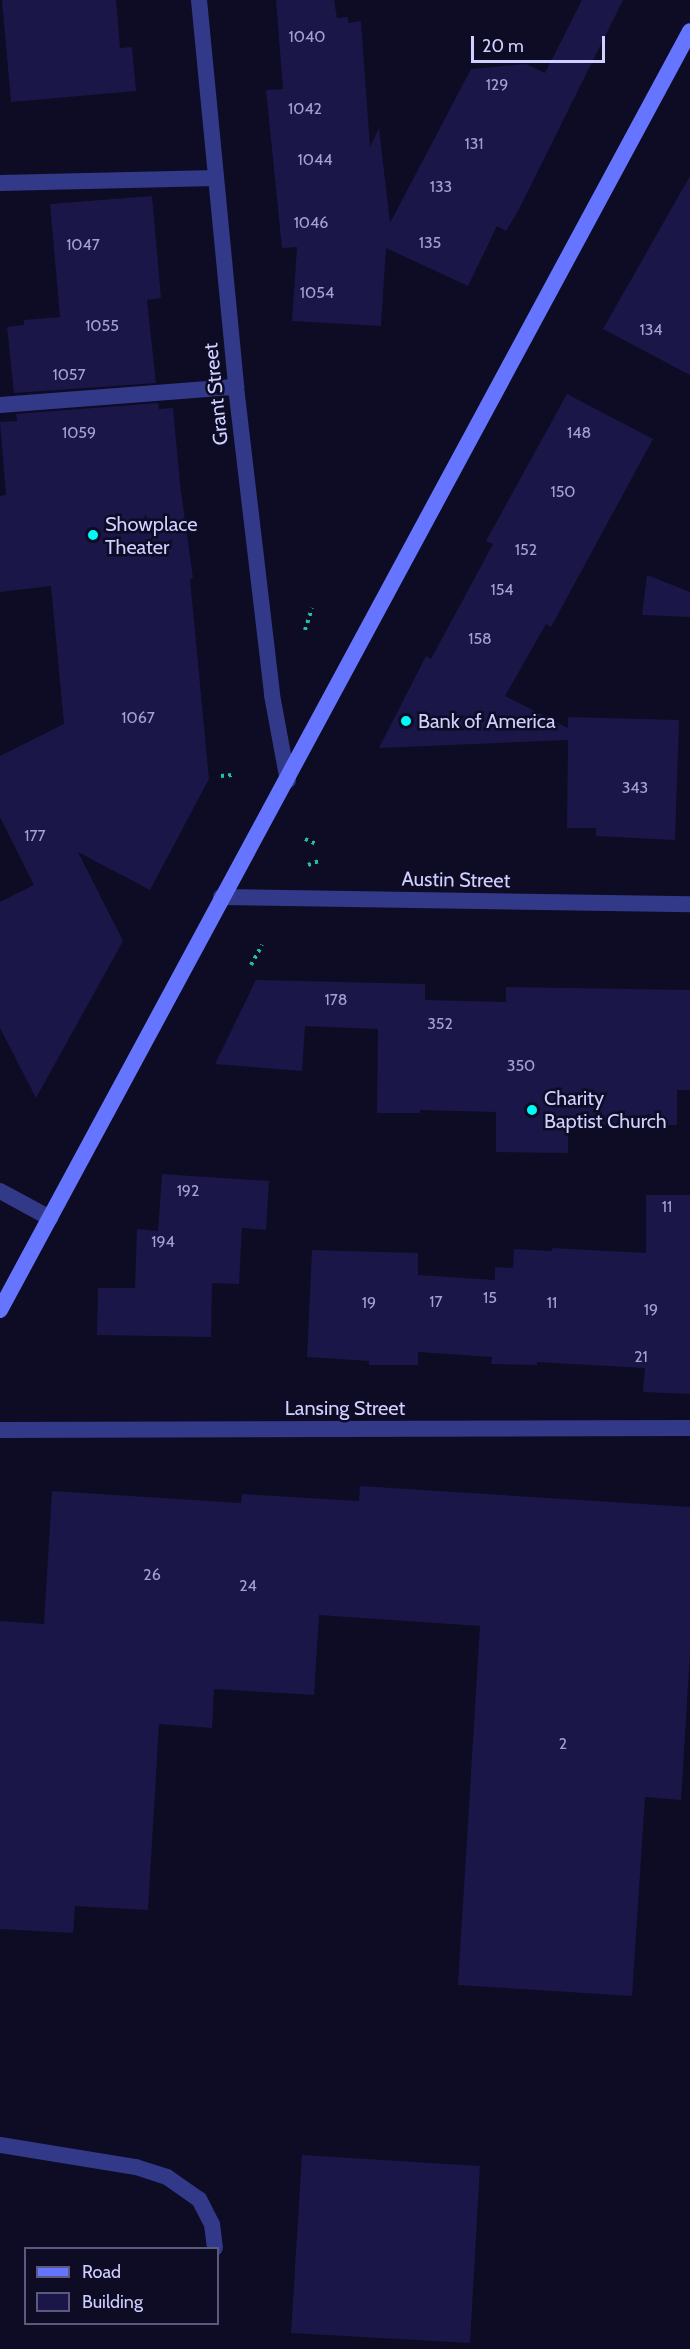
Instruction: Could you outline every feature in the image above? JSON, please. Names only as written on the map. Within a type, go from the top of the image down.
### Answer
[{"type":"main road","points":[[0,1310],[222,897],[288,781],[690,31]]},
{"type":"street","name":"Grant Street","points":[[199,0],[236,387],[272,695],[288,781]]},
{"type":"street","points":[[0,183],[216,178]]},
{"type":"street","points":[[0,405],[236,387]]},
{"type":"street","name":"Austin Street","points":[[222,897],[690,904]]},
{"type":"street","points":[[0,1191],[50,1218]]},
{"type":"street","name":"Lansing Street","points":[[0,1430],[690,1428]]},
{"type":"street","points":[[0,2145],[136,2167],[167,2177],[199,2199],[212,2224],[215,2247]]},
{"type":"path","points":[[305,630],[312,608]]},
{"type":"path","points":[[221,776],[232,775]]},
{"type":"path","points":[[305,839],[316,844]]},
{"type":"path","points":[[307,866],[319,861]]},
{"type":"path","points":[[251,965],[262,945]]},
{"type":"building","points":[[2,0],[116,0],[120,48],[132,47],[136,91],[11,102]]},
{"type":"building","points":[[276,0],[334,0],[337,18],[348,17],[348,23],[361,21],[370,147],[379,128],[390,223],[471,69],[526,64],[545,73],[582,0],[623,0],[518,211],[506,231],[497,226],[468,286],[386,248],[381,326],[292,321],[297,247],[282,248],[266,90],[283,89]]},
{"type":"building","points":[[690,176],[690,375],[603,329]]},
{"type":"building","points":[[152,196],[161,298],[147,300],[156,383],[14,393],[7,327],[24,325],[24,320],[60,317],[50,204]]},
{"type":"building","points":[[567,394],[653,439],[551,627],[546,624],[505,696],[568,728],[568,717],[679,720],[675,840],[596,836],[596,828],[567,828],[568,740],[379,748],[426,656],[431,659],[493,544],[486,541]]},
{"type":"building","points":[[158,403],[159,409],[173,408],[180,484],[193,578],[190,579],[209,779],[150,890],[78,852],[123,941],[36,1098],[0,1028],[0,902],[34,885],[0,817],[0,756],[64,724],[51,586],[0,592],[0,496],[6,495],[0,422],[17,421],[16,414]]},
{"type":"building","points":[[647,575],[690,592],[690,617],[642,615]]},
{"type":"building","points":[[256,980],[425,984],[425,1000],[506,1002],[506,987],[690,990],[690,1090],[677,1090],[677,1125],[568,1125],[568,1153],[496,1152],[496,1112],[420,1110],[420,1113],[377,1113],[378,1029],[305,1026],[302,1071],[215,1064]]},
{"type":"building","points":[[162,1174],[269,1181],[266,1230],[242,1228],[239,1284],[212,1283],[211,1337],[97,1335],[98,1288],[135,1288],[137,1229],[158,1231]]},
{"type":"building","points":[[646,1195],[690,1195],[690,1394],[643,1392],[645,1368],[537,1362],[537,1365],[491,1364],[492,1357],[418,1352],[418,1365],[369,1365],[369,1361],[307,1357],[312,1250],[418,1253],[418,1275],[495,1280],[495,1267],[513,1268],[514,1249],[552,1251],[552,1248],[646,1253]]},
{"type":"building","points":[[360,1486],[690,1507],[690,1653],[681,1800],[645,1797],[632,1996],[458,1985],[480,1626],[319,1615],[314,1695],[214,1689],[212,1728],[159,1724],[148,1910],[75,1906],[73,1933],[0,1929],[0,1621],[44,1624],[52,1491],[241,1503],[242,1494],[359,1501]]},
{"type":"building","points":[[302,2155],[480,2166],[470,2343],[291,2333]]},
{"type":"place","name":"Showplace Theater","points":[[93,535]]},
{"type":"place","name":"Bank of America","points":[[406,721]]},
{"type":"place","name":"Charity Baptist Church","points":[[532,1110]]}]
